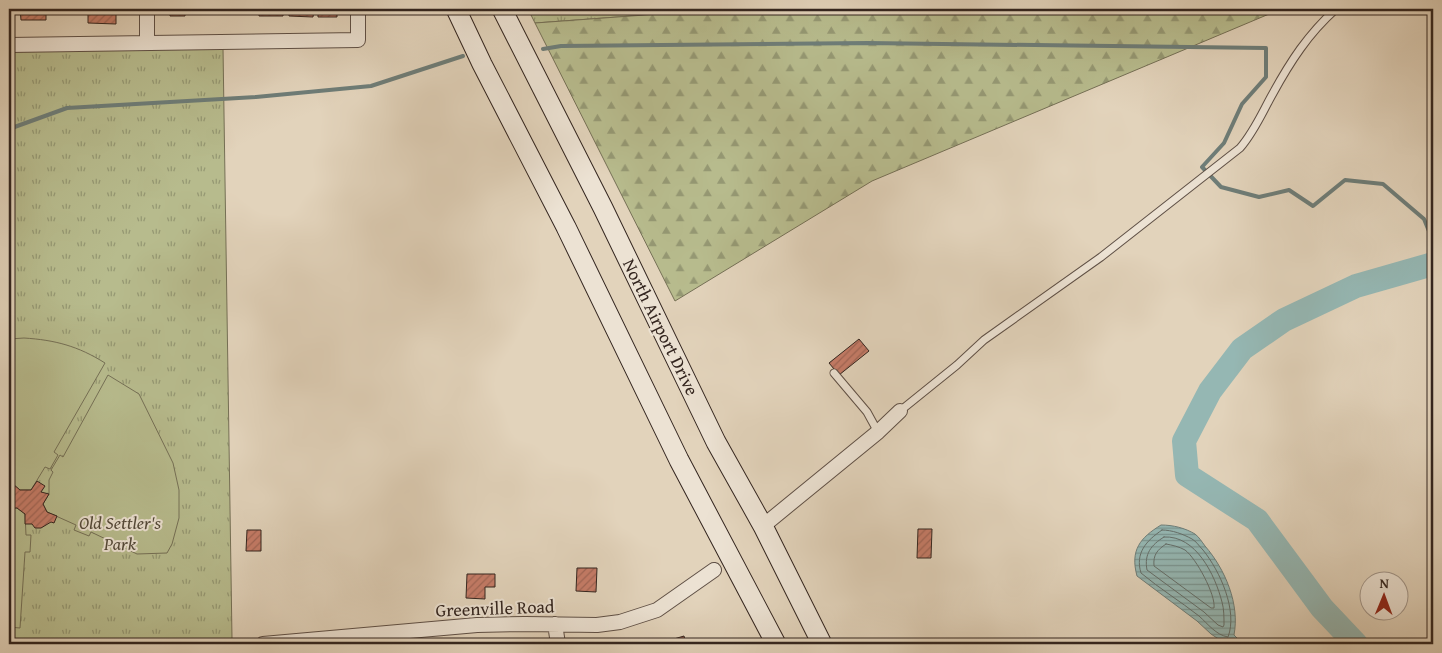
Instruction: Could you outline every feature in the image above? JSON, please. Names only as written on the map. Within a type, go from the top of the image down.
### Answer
[{"type":"main road","points":[[456,9],[482,64],[566,227],[679,460],[776,644]]},
{"type":"main road","name":"North Airport Drive","points":[[502,9],[603,208],[716,442],[764,526],[822,644]]},
{"type":"street","points":[[146,9],[147,43]]},
{"type":"street","points":[[9,45],[358,40],[358,9]]},
{"type":"street","points":[[764,526],[878,432],[900,411]]},
{"type":"street","name":"Greenville Road","points":[[263,644],[477,625],[609,624],[643,616],[657,610],[714,570]]},
{"type":"street","points":[[555,624],[558,644]]},
{"type":"lane","points":[[900,411],[957,365],[984,340],[1101,257],[1233,155],[1252,132],[1303,44],[1336,9]]},
{"type":"lane","points":[[834,373],[867,412],[878,432]]},
{"type":"green space","points":[[528,9],[727,9],[535,23]]},
{"type":"green space","points":[[727,9],[1281,9],[872,181],[675,301],[535,23]]},
{"type":"green space","name":"Old Settler's Park","points":[[223,48],[232,639],[157,643],[9,640],[9,52]]},
{"type":"green space","points":[[9,339],[46,340],[76,348],[105,363],[54,452],[58,455],[50,469],[45,467],[31,490],[20,490],[9,481]]},
{"type":"green space","points":[[108,375],[139,394],[173,463],[179,490],[179,518],[172,544],[167,553],[137,554],[91,532],[89,536],[74,530],[76,525],[47,512],[43,504],[49,494],[49,480],[53,472],[51,470],[60,455],[63,457]]},
{"type":"green space","points":[[9,508],[17,508],[25,514],[26,535],[31,535],[30,552],[25,552],[20,628],[9,627]]},
{"type":"water","points":[[1161,525],[1179,527],[1195,534],[1219,565],[1233,599],[1235,611],[1234,635],[1240,641],[1240,644],[1226,644],[1137,576],[1135,559],[1138,546],[1147,535]]},
{"type":"building","points":[[20,9],[46,9],[46,20],[21,20]]},
{"type":"building","points":[[88,9],[116,9],[116,24],[88,23]]},
{"type":"building","points":[[170,9],[185,9],[185,16],[170,16]]},
{"type":"building","points":[[259,9],[283,9],[283,16],[259,16]]},
{"type":"building","points":[[289,9],[314,9],[313,17],[289,16]]},
{"type":"building","points":[[318,9],[337,9],[337,17],[318,17]]},
{"type":"building","points":[[859,339],[869,351],[839,375],[829,363]]},
{"type":"building","points":[[37,481],[45,486],[41,492],[49,494],[43,504],[47,512],[57,516],[54,523],[51,522],[41,528],[35,528],[32,524],[25,524],[25,514],[17,508],[9,508],[9,490],[13,484],[20,490],[31,490]]},
{"type":"building","points":[[918,529],[932,529],[931,558],[917,558]]},
{"type":"building","points":[[247,530],[261,530],[261,551],[246,551]]},
{"type":"building","points":[[577,568],[597,568],[596,592],[576,591]]},
{"type":"building","points":[[467,574],[495,574],[495,587],[485,587],[485,599],[466,598]]},
{"type":"building","points":[[684,636],[686,644],[657,644]]},
{"type":"waterway","points":[[543,49],[561,46],[868,43],[1266,48],[1266,77],[1242,104],[1224,143],[1202,167],[1221,187],[1259,197],[1289,190],[1313,206],[1345,180],[1383,184],[1424,219],[1433,241]]},
{"type":"waterway","points":[[9,129],[67,108],[256,97],[371,86],[463,56]]},
{"type":"waterway","points":[[1356,644],[1322,608],[1257,520],[1187,475],[1184,441],[1210,391],[1242,349],[1284,320],[1356,286],[1433,264]]}]
